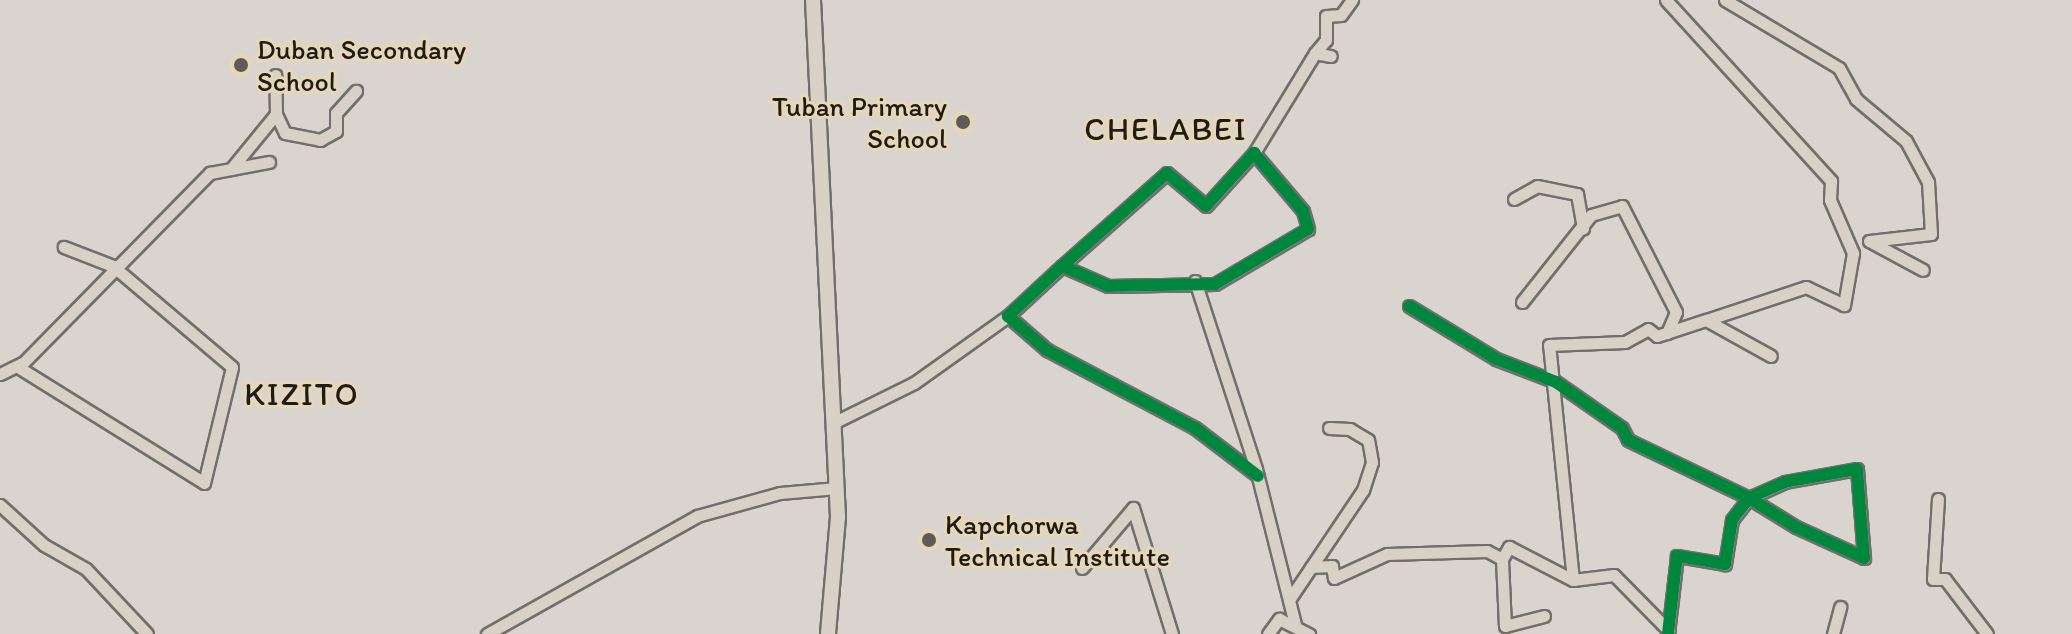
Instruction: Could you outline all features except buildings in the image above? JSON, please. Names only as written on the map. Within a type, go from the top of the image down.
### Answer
[{"type":"street","points":[[813,0],[837,488],[837,590],[828,634]]},
{"type":"street","points":[[835,422],[914,383],[1008,316],[1167,173],[1206,206],[1254,153],[1326,40],[1326,16],[1341,15],[1352,0]]},
{"type":"street","points":[[1573,580],[1549,345],[1625,342],[1648,329],[1667,333],[1806,287],[1844,305],[1853,253],[1830,200],[1831,181],[1666,0]]},
{"type":"street","points":[[1725,0],[1839,68],[1856,99],[1906,141],[1928,182],[1931,234],[1869,241],[1923,270]]},
{"type":"street","points":[[1315,53],[1331,56]]},
{"type":"street","points":[[275,75],[276,114],[285,133],[320,140],[336,131],[336,113],[356,91]]},
{"type":"street","points":[[231,169],[276,114]]},
{"type":"street","points":[[1062,266],[1108,286],[1195,281],[1215,284],[1308,229],[1303,211],[1254,153]]},
{"type":"street","points":[[0,374],[18,367],[113,266],[210,173],[269,162]]},
{"type":"street","points":[[1514,199],[1537,186],[1577,194],[1583,228]]},
{"type":"street","points":[[1522,302],[1591,215],[1622,206],[1676,312],[1667,333]]},
{"type":"street","points":[[18,367],[204,483],[232,367],[113,266],[64,247]]},
{"type":"street","points":[[1195,281],[1258,476],[1295,624]]},
{"type":"street","points":[[1409,306],[1496,359],[1553,381],[1622,428],[1628,440],[1749,498],[1796,527],[1864,558],[1857,469],[1785,482],[1749,498],[1732,520],[1725,564],[1677,556],[1670,632]]},
{"type":"street","points":[[1008,316],[1047,350],[1195,428],[1258,476]]},
{"type":"street","points":[[1706,320],[1771,356]]},
{"type":"street","points":[[1289,600],[1363,490],[1372,462],[1368,440],[1350,429],[1329,428]]},
{"type":"street","points":[[487,634],[697,516],[780,493],[837,488]]},
{"type":"street","points":[[1938,499],[1933,579],[1945,579],[1987,634]]},
{"type":"street","points":[[0,505],[44,545],[86,569],[147,634]]},
{"type":"street","points":[[1082,568],[1133,508],[1172,634]]},
{"type":"street","points":[[1544,616],[1505,626],[1502,559],[1509,547],[1573,580],[1614,575],[1670,632]]},
{"type":"street","points":[[1311,567],[1332,566],[1334,578],[1387,554],[1487,551],[1502,559]]},
{"type":"street","points":[[1833,634],[1840,607]]},
{"type":"street","points":[[1268,634],[1279,619],[1295,624],[1309,634]]},
{"type":"cycle path","points":[[1062,266],[1167,173],[1206,206],[1254,153],[1303,211],[1308,229],[1215,284],[1108,286],[1062,266],[1008,316],[1047,350],[1195,428],[1258,476]]},
{"type":"cycle path","points":[[1409,306],[1496,359],[1556,382],[1622,428],[1628,440],[1749,498],[1796,527],[1864,558],[1857,469],[1785,482],[1749,498],[1732,520],[1725,564],[1677,556],[1668,634]]},
{"type":"place","name":"Duban Secondary School","points":[[241,65]]},
{"type":"place","name":"Tuban Primary School","points":[[963,122]]},
{"type":"place","name":"Kapchorwa Technical Institute","points":[[929,540]]},
{"type":"district","name":"CHELABEI","points":[[1166,129]]},
{"type":"district","name":"KIZITO","points":[[302,394]]}]
